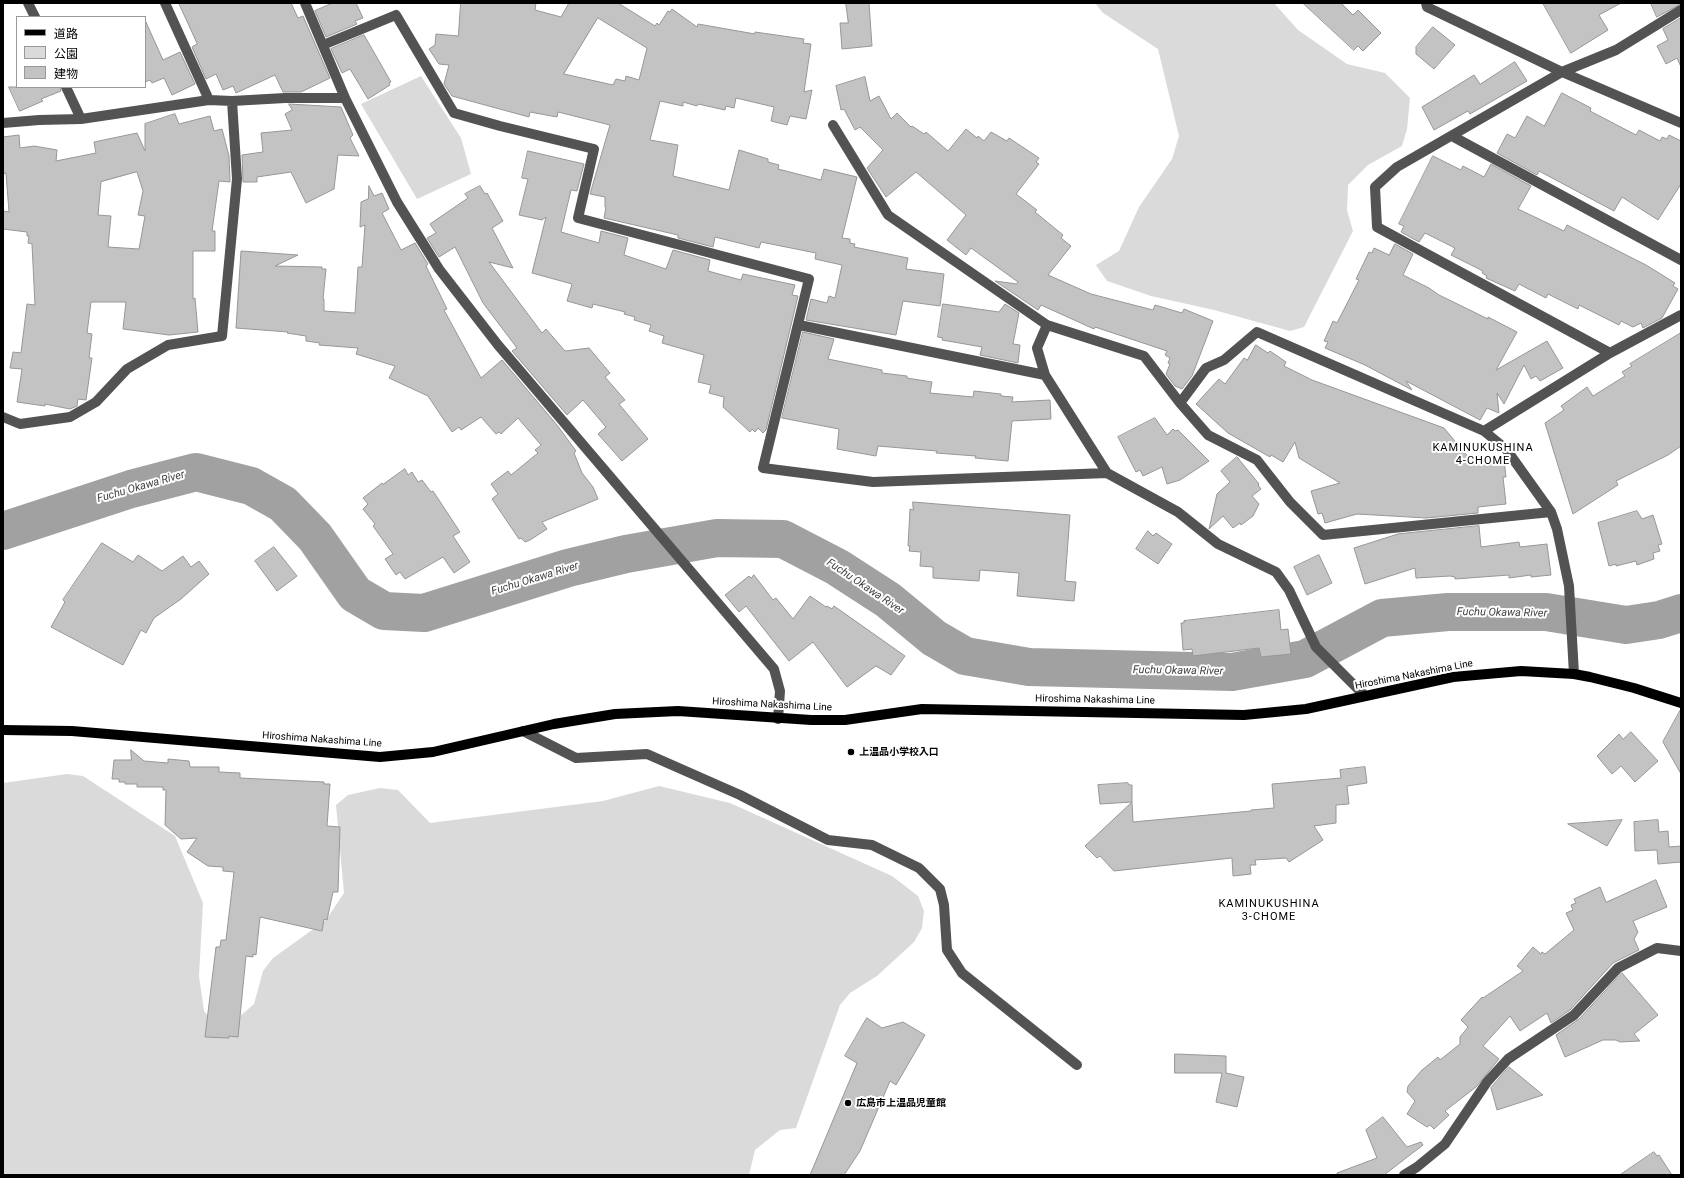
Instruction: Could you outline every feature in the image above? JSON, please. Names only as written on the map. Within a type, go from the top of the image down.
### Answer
[{"type":"main road","name":"Hiroshima Nakashima Line","points":[[3,730],[72,731],[380,757],[433,752],[584,718],[647,712],[678,711],[778,719],[845,720],[922,709],[1244,715],[1306,709],[1476,674],[1522,671],[1574,674],[1612,682],[1681,703]]},
{"type":"street","points":[[28,3],[34,16]]},
{"type":"street","points":[[165,3],[208,100]]},
{"type":"street","points":[[305,3],[345,98],[397,202],[439,269],[498,345],[706,587],[774,669],[780,691],[778,719]]},
{"type":"street","points":[[1426,3],[1428,7],[1562,72],[1681,123]]},
{"type":"street","points":[[1610,353],[1377,227],[1375,187],[1397,167],[1562,72],[1616,50],[1681,10]]},
{"type":"street","points":[[323,45],[396,15],[454,113],[500,126],[594,148],[578,218],[809,278],[799,325],[763,468],[873,482],[1107,473]]},
{"type":"street","points":[[66,88],[81,120]]},
{"type":"street","points":[[3,123],[39,120],[81,120],[208,100],[232,101],[286,98],[345,98]]},
{"type":"street","points":[[3,417],[20,424],[70,417],[96,402],[127,369],[168,345],[222,336],[237,179],[232,101]]},
{"type":"street","points":[[834,124],[888,215],[1046,325],[1144,356],[1180,403],[1208,435],[1257,460],[1290,502],[1323,535],[1551,512]]},
{"type":"street","points":[[1452,136],[1681,260]]},
{"type":"street","points":[[1484,431],[1610,353],[1681,315]]},
{"type":"street","points":[[799,325],[1045,376]]},
{"type":"street","points":[[1046,325],[1037,348],[1045,376],[1107,473],[1178,512],[1218,544],[1276,572],[1289,590],[1316,647],[1365,696]]},
{"type":"street","points":[[1180,403],[1206,368],[1224,360],[1256,332],[1484,431],[1506,448],[1551,512],[1557,529],[1569,586],[1574,674]]},
{"type":"street","points":[[523,732],[576,758],[646,754],[740,795],[828,840],[872,845],[919,868],[940,888],[944,905],[947,950],[962,973],[1077,1065]]},
{"type":"street","points":[[1404,1175],[1417,1167],[1445,1144],[1487,1082],[1508,1059],[1574,1015],[1618,968],[1657,948],[1681,951]]},
{"type":"green space","points":[[1095,3],[1274,3],[1298,30],[1347,64],[1385,73],[1410,98],[1407,129],[1402,146],[1368,165],[1348,185],[1347,210],[1353,231],[1304,327],[1290,331],[1214,310],[1151,296],[1107,281],[1096,265],[1119,251],[1139,207],[1172,159],[1179,136],[1158,49],[1103,13]]},
{"type":"green space","points":[[421,76],[461,138],[471,174],[417,199],[361,104]]},
{"type":"green space","points":[[67,774],[83,776],[175,836],[203,903],[199,976],[204,1011],[215,1024],[231,1024],[254,1004],[263,971],[273,958],[326,920],[344,893],[336,805],[348,795],[380,788],[398,790],[430,823],[603,801],[659,786],[730,803],[892,876],[918,896],[924,911],[922,928],[914,942],[877,976],[850,993],[840,1005],[796,1128],[780,1130],[755,1150],[749,1175],[3,1175],[3,783]]},
{"type":"building","points":[[179,3],[291,3],[298,18],[303,16],[330,78],[301,92],[283,92],[275,75],[236,93],[233,86],[223,90],[216,74],[206,79],[192,47],[197,44]]},
{"type":"building","points":[[333,3],[356,3],[363,18],[355,21],[357,24],[326,37],[315,11]]},
{"type":"building","points":[[461,3],[536,3],[535,10],[561,17],[569,3],[618,3],[655,26],[657,23],[659,25],[668,11],[670,12],[672,9],[697,27],[698,24],[755,34],[755,32],[804,39],[803,43],[811,44],[804,92],[812,90],[806,119],[790,116],[787,125],[771,121],[774,107],[736,98],[734,108],[726,106],[725,110],[698,104],[697,106],[683,102],[683,106],[660,101],[650,140],[678,145],[673,176],[729,190],[739,150],[768,159],[768,162],[779,165],[778,169],[821,180],[824,169],[857,177],[842,238],[850,239],[850,243],[855,244],[854,247],[908,258],[906,269],[944,274],[940,306],[903,301],[896,335],[806,320],[811,299],[827,303],[829,296],[835,298],[842,265],[815,259],[816,253],[761,242],[759,248],[715,237],[713,247],[678,238],[678,235],[604,218],[606,207],[605,197],[590,194],[610,125],[558,112],[557,117],[530,112],[529,117],[452,96],[444,84],[449,65],[439,64],[429,49],[435,45],[436,34],[458,36]],"holes":[[[598,18],[647,48],[639,80],[626,76],[625,81],[616,79],[613,85],[564,74]]]},
{"type":"building","points":[[846,3],[869,3],[872,46],[842,49],[840,23],[848,23]]},
{"type":"building","points":[[1303,3],[1341,3],[1353,15],[1358,10],[1381,33],[1363,51],[1358,46],[1354,50]]},
{"type":"building","points":[[1543,3],[1621,3],[1599,15],[1608,30],[1571,53]]},
{"type":"building","points":[[1651,3],[1681,3],[1681,4],[1657,17]]},
{"type":"building","points":[[1681,18],[1681,67],[1677,58],[1666,64],[1657,46],[1668,40],[1663,29]]},
{"type":"building","points":[[146,22],[163,60],[180,52],[195,84],[172,95],[164,78],[152,83],[150,80],[146,82]]},
{"type":"building","points":[[1433,27],[1455,45],[1434,69],[1416,54],[1416,47]]},
{"type":"building","points":[[364,35],[391,82],[389,83],[390,85],[368,99],[350,69],[342,73],[331,49]]},
{"type":"building","points":[[1515,62],[1527,81],[1470,114],[1468,111],[1434,130],[1422,107],[1474,75],[1480,84]]},
{"type":"building","points":[[865,77],[870,101],[879,96],[891,119],[897,113],[911,127],[912,126],[924,134],[926,132],[948,151],[966,129],[977,138],[978,136],[984,141],[991,132],[1007,141],[1009,138],[1039,158],[1036,162],[1039,164],[1016,194],[1037,210],[1035,212],[1063,235],[1061,238],[1071,246],[1048,275],[1091,294],[1153,310],[1155,305],[1182,313],[1184,309],[1213,321],[1192,376],[1182,389],[1175,386],[1166,374],[1170,364],[1168,363],[1170,358],[1165,355],[1167,351],[1095,327],[1094,329],[1041,305],[1038,310],[995,281],[1017,284],[1018,282],[971,248],[966,255],[947,240],[966,215],[916,172],[886,197],[867,168],[883,150],[860,127],[855,130],[844,109],[841,110],[836,86]]},
{"type":"building","points":[[9,87],[60,88],[61,91],[41,99],[43,101],[20,111]]},
{"type":"building","points":[[1562,93],[1591,108],[1590,111],[1636,135],[1639,130],[1660,141],[1662,137],[1667,139],[1669,135],[1681,141],[1681,184],[1658,220],[1622,197],[1614,211],[1539,171],[1537,175],[1497,153],[1507,134],[1515,138],[1527,116],[1544,126]]},
{"type":"building","points":[[289,104],[341,107],[353,135],[350,138],[359,156],[338,155],[334,189],[306,203],[291,172],[257,177],[257,182],[243,182],[242,155],[263,152],[261,133],[292,130],[285,114],[292,110]]},
{"type":"building","points":[[175,114],[179,124],[210,116],[214,131],[222,129],[229,156],[230,182],[219,181],[212,231],[215,231],[215,251],[193,251],[193,299],[195,298],[198,332],[169,335],[123,329],[126,302],[91,302],[87,333],[92,334],[89,358],[92,358],[86,400],[78,399],[77,406],[70,409],[45,404],[45,406],[17,402],[22,369],[10,368],[13,352],[21,353],[27,304],[35,305],[32,244],[28,243],[29,236],[27,236],[27,232],[3,229],[3,211],[9,212],[6,173],[3,174],[3,137],[19,135],[20,148],[34,146],[57,150],[56,161],[96,153],[94,142],[137,133],[145,151],[145,124]],"holes":[[[137,172],[143,191],[138,215],[145,216],[139,249],[108,247],[111,216],[98,215],[101,182]]]},
{"type":"building","points":[[528,151],[584,164],[577,191],[571,190],[561,232],[599,243],[601,231],[628,238],[624,255],[666,269],[673,250],[710,260],[708,271],[741,280],[743,274],[795,285],[792,295],[798,296],[766,430],[763,433],[758,428],[755,432],[752,429],[750,432],[723,407],[724,397],[709,393],[711,385],[698,382],[704,355],[662,343],[664,336],[649,331],[651,325],[634,320],[635,317],[624,314],[625,312],[593,304],[592,308],[567,301],[572,284],[532,273],[546,217],[542,220],[519,215],[528,179],[522,178]]},
{"type":"building","points":[[1433,156],[1461,170],[1463,166],[1484,177],[1491,164],[1531,186],[1518,209],[1564,231],[1567,225],[1646,265],[1675,283],[1673,286],[1678,289],[1662,318],[1643,328],[1641,323],[1633,327],[1621,321],[1619,325],[1579,305],[1578,309],[1548,294],[1546,298],[1519,284],[1515,291],[1486,278],[1487,276],[1482,273],[1483,271],[1451,255],[1455,248],[1425,233],[1419,242],[1401,232],[1404,226],[1399,224]]},
{"type":"building","points":[[369,186],[374,196],[382,193],[389,209],[382,213],[401,250],[415,243],[428,264],[426,266],[447,309],[444,310],[481,378],[502,360],[557,425],[576,451],[574,453],[582,473],[593,487],[598,499],[542,522],[547,529],[530,540],[525,542],[521,538],[519,539],[492,499],[498,494],[491,484],[508,471],[511,475],[538,453],[535,450],[541,445],[518,418],[501,434],[499,432],[496,434],[481,417],[461,430],[459,427],[452,432],[428,396],[389,378],[395,366],[356,354],[358,348],[319,345],[320,343],[306,341],[306,336],[287,333],[288,332],[236,328],[241,251],[298,255],[275,266],[322,267],[322,269],[326,269],[323,299],[324,311],[355,313],[358,267],[362,267],[365,225],[360,227],[361,202],[368,199]]},
{"type":"building","points":[[480,186],[485,194],[487,193],[503,221],[492,228],[513,268],[489,262],[542,333],[546,329],[565,351],[589,348],[610,373],[605,377],[625,400],[619,404],[648,439],[622,461],[598,434],[606,427],[583,400],[567,415],[512,351],[517,348],[483,303],[455,247],[439,257],[427,238],[436,233],[430,224],[468,198],[465,194]]},
{"type":"building","points":[[1395,244],[1413,254],[1403,275],[1429,288],[1439,295],[1517,332],[1496,370],[1547,341],[1563,368],[1540,381],[1536,376],[1531,379],[1524,365],[1504,404],[1497,393],[1499,413],[1487,408],[1480,420],[1406,381],[1412,390],[1365,365],[1325,348],[1328,342],[1324,341],[1333,321],[1337,323],[1359,280],[1356,279],[1369,252],[1372,253],[1374,248],[1389,255]]},
{"type":"building","points":[[943,304],[999,312],[1005,304],[1019,313],[1013,344],[1020,345],[1018,363],[980,355],[982,347],[942,340],[943,338],[938,337]]},
{"type":"building","points":[[803,332],[834,339],[828,359],[882,370],[882,373],[907,376],[907,378],[932,382],[930,393],[973,397],[974,391],[1013,397],[1012,402],[1050,400],[1051,419],[1012,421],[1008,461],[975,458],[976,456],[936,453],[937,451],[878,446],[876,456],[837,449],[839,429],[782,418]]},
{"type":"building","points":[[1681,333],[1681,446],[1668,455],[1616,481],[1618,485],[1573,514],[1545,423],[1564,410],[1561,406],[1587,387],[1593,396],[1625,376],[1622,372],[1632,366],[1630,364]]},
{"type":"building","points":[[1256,345],[1268,353],[1270,351],[1286,362],[1284,366],[1312,380],[1444,428],[1470,459],[1486,457],[1487,460],[1504,460],[1506,477],[1503,477],[1506,504],[1478,507],[1478,513],[1426,518],[1357,514],[1325,523],[1322,513],[1318,514],[1311,491],[1340,483],[1299,458],[1295,442],[1283,462],[1271,455],[1270,457],[1228,433],[1196,404],[1219,379],[1225,384],[1244,358],[1247,360]]},
{"type":"building","points":[[1155,418],[1167,435],[1173,429],[1175,431],[1178,430],[1209,461],[1180,480],[1167,484],[1162,467],[1143,476],[1140,470],[1136,472],[1118,437]]},
{"type":"building","points":[[1237,457],[1259,484],[1258,485],[1261,489],[1252,496],[1259,504],[1253,516],[1241,525],[1240,523],[1233,528],[1223,516],[1209,529],[1217,494],[1230,482],[1221,471]]},
{"type":"building","points":[[405,469],[408,475],[412,472],[418,482],[422,480],[431,492],[433,491],[460,532],[453,536],[470,562],[454,573],[443,557],[405,579],[400,572],[396,575],[385,559],[393,554],[373,526],[375,524],[363,509],[368,504],[363,498],[382,483],[383,484]]},
{"type":"building","points":[[913,502],[1070,515],[1065,581],[1076,582],[1074,601],[1017,596],[1019,573],[980,570],[979,581],[933,578],[933,567],[920,566],[921,552],[909,551],[910,509],[913,510]]},
{"type":"building","points":[[1637,511],[1642,519],[1653,515],[1662,544],[1658,545],[1660,551],[1653,553],[1654,559],[1637,565],[1636,561],[1616,566],[1616,564],[1609,566],[1598,523]]},
{"type":"building","points":[[1479,526],[1481,547],[1519,542],[1520,547],[1547,544],[1551,575],[1531,577],[1531,575],[1509,578],[1509,575],[1455,579],[1455,577],[1450,576],[1416,578],[1415,568],[1365,584],[1354,548],[1398,534]]},
{"type":"building","points":[[1148,531],[1153,536],[1156,533],[1172,544],[1158,564],[1136,549]]},
{"type":"building","points":[[102,543],[133,562],[138,555],[162,571],[183,556],[191,567],[199,561],[209,574],[181,599],[154,618],[146,633],[141,630],[123,665],[51,627],[65,602],[63,600]]},
{"type":"building","points":[[274,547],[297,576],[277,591],[255,561]]},
{"type":"building","points":[[1319,555],[1332,583],[1307,595],[1294,567]]},
{"type":"building","points":[[754,575],[773,600],[776,598],[793,619],[810,596],[826,607],[827,606],[832,609],[834,606],[905,656],[891,675],[876,666],[847,687],[813,642],[789,661],[746,606],[739,612],[725,595],[749,576],[751,578]]},
{"type":"building","points":[[1279,610],[1281,630],[1288,629],[1291,654],[1261,657],[1259,648],[1193,656],[1192,649],[1183,650],[1181,623],[1184,623],[1184,621]]},
{"type":"building","points":[[1681,709],[1681,774],[1663,742]]},
{"type":"building","points":[[1631,732],[1658,761],[1635,782],[1621,766],[1612,774],[1597,756],[1619,734],[1623,739]]},
{"type":"building","points":[[131,750],[144,761],[168,763],[168,759],[189,761],[190,767],[219,767],[219,772],[240,773],[240,778],[324,782],[324,784],[330,784],[327,826],[340,827],[338,892],[333,892],[327,920],[324,919],[322,931],[260,917],[256,955],[253,954],[253,957],[246,956],[238,1037],[205,1037],[216,947],[220,947],[221,940],[226,940],[234,872],[223,871],[223,867],[208,866],[187,852],[197,838],[181,839],[165,825],[166,790],[163,790],[163,787],[137,787],[137,784],[125,784],[125,782],[119,782],[119,779],[112,779],[114,760],[131,760]]},
{"type":"building","points":[[1365,767],[1367,783],[1347,786],[1349,804],[1336,805],[1336,823],[1314,826],[1323,840],[1289,862],[1286,858],[1255,860],[1256,865],[1250,865],[1251,874],[1233,876],[1232,858],[1114,871],[1100,856],[1097,858],[1085,846],[1132,802],[1133,822],[1274,808],[1272,784],[1341,778],[1340,770]]},
{"type":"building","points":[[1128,783],[1129,785],[1132,785],[1132,802],[1100,804],[1098,785]]},
{"type":"building","points":[[1622,820],[1607,846],[1568,824]]},
{"type":"building","points":[[1658,820],[1659,832],[1668,831],[1669,847],[1681,846],[1681,862],[1658,864],[1657,850],[1635,851],[1634,822]]},
{"type":"building","points":[[1656,880],[1667,907],[1633,921],[1638,932],[1634,939],[1639,950],[1613,963],[1570,1010],[1551,1023],[1547,1013],[1520,1031],[1510,1016],[1483,1046],[1499,1059],[1476,1087],[1445,1111],[1449,1115],[1434,1129],[1430,1125],[1427,1127],[1407,1114],[1415,1101],[1407,1092],[1408,1086],[1422,1070],[1438,1057],[1440,1060],[1460,1044],[1460,1037],[1468,1027],[1461,1020],[1482,997],[1483,998],[1523,971],[1517,966],[1533,947],[1541,954],[1542,952],[1545,954],[1574,930],[1566,913],[1573,910],[1571,905],[1576,903],[1574,899],[1600,887],[1606,902]]},
{"type":"building","points":[[1622,973],[1658,1015],[1634,1034],[1640,1041],[1620,1042],[1616,1040],[1603,1040],[1565,1057],[1556,1035],[1579,1019]]},
{"type":"building","points":[[867,1018],[882,1028],[903,1022],[925,1035],[896,1085],[890,1081],[860,1151],[844,1175],[810,1175],[857,1063],[845,1056]]},
{"type":"building","points":[[1175,1054],[1226,1056],[1226,1073],[1244,1077],[1237,1107],[1216,1102],[1222,1073],[1175,1073]]},
{"type":"building","points":[[1509,1067],[1543,1095],[1497,1110],[1491,1088]]},
{"type":"building","points":[[1383,1117],[1407,1147],[1421,1142],[1423,1145],[1384,1175],[1337,1175],[1337,1173],[1377,1158],[1366,1130]]},
{"type":"building","points":[[1654,1152],[1657,1156],[1659,1155],[1672,1175],[1620,1175]]},
{"type":"waterway","name":"Fuchu Okawa River","points":[[3,531],[131,489],[196,472],[251,486],[283,504],[315,537],[355,594],[384,611],[424,613],[568,568],[626,554],[717,538],[783,539],[837,567],[888,600],[934,638],[965,656],[1029,667],[1232,672],[1305,659],[1382,618],[1448,612],[1546,612],[1626,625],[1659,620],[1681,613]]},
{"type":"place","name":"上温品小学校入口","points":[[851,752]]},
{"type":"place","name":"広島市上温品児童館","points":[[848,1103]]},
{"type":"district","name":"KAMINUKUSHINA 4-CHOME","points":[[1483,454]]},
{"type":"district","name":"KAMINUKUSHINA 3-CHOME","points":[[1269,910]]}]
